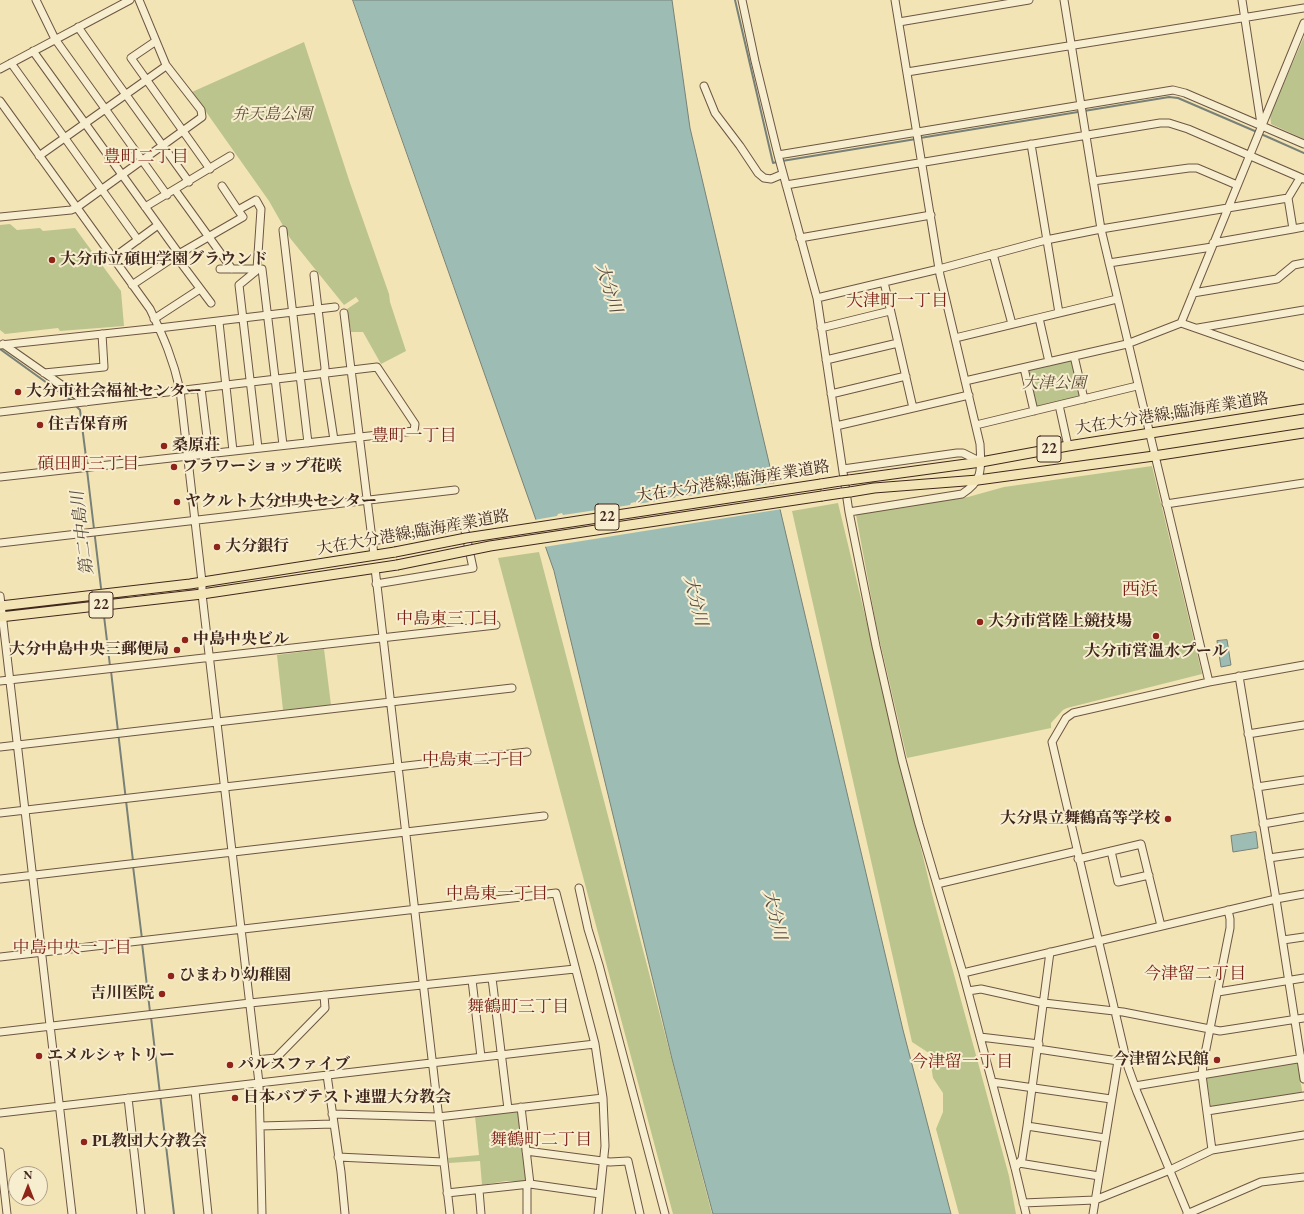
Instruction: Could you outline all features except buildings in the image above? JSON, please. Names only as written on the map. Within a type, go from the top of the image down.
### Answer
[{"type":"main road","name":"大在大分港線;臨海産業道路","points":[[1,606],[202,582],[395,552],[466,538],[821,484],[981,462],[1149,432],[1304,409]]},
{"type":"main road","name":"大在大分港線;臨海産業道路","points":[[1,617],[202,594],[397,565],[490,546],[874,488],[978,480],[1154,456],[1304,433]]},
{"type":"street","points":[[36,0],[55,39],[167,195]]},
{"type":"street","points":[[0,69],[130,0]]},
{"type":"street","points":[[0,217],[71,210],[76,208],[202,117],[201,110],[166,66],[139,0]]},
{"type":"street","points":[[742,0],[778,156],[817,298],[849,512],[876,646],[902,760],[919,824],[963,973],[992,1082],[1017,1165],[1026,1214]]},
{"type":"street","points":[[849,512],[962,494],[978,480],[981,472],[980,444],[940,269],[896,0]]},
{"type":"street","points":[[899,22],[1029,0]]},
{"type":"street","points":[[1064,0],[1101,229],[1137,386],[1209,682]]},
{"type":"street","points":[[1242,0],[1259,131]]},
{"type":"street","points":[[907,72],[1304,8]]},
{"type":"street","points":[[1180,323],[1304,23]]},
{"type":"street","points":[[78,27],[189,182]]},
{"type":"street","points":[[156,41],[131,58],[210,169]]},
{"type":"street","points":[[33,51],[158,225],[177,252],[178,259],[211,303]]},
{"type":"street","points":[[11,63],[138,240]]},
{"type":"street","points":[[39,156],[166,66]]},
{"type":"street","points":[[704,86],[715,113],[758,173],[764,178],[771,179],[783,174]]},
{"type":"street","points":[[778,156],[918,136],[1082,109],[1173,90],[1185,93],[1259,131],[1304,144]]},
{"type":"street","points":[[0,101],[150,309],[172,358],[180,390],[209,657],[259,1083],[262,1214]]},
{"type":"street","points":[[786,185],[1160,123],[1169,123],[1302,178],[1288,198],[1293,229]]},
{"type":"street","points":[[1031,144],[1059,313]]},
{"type":"street","points":[[145,207],[189,182],[230,156]]},
{"type":"street","points":[[1093,181],[1197,168],[1237,185]]},
{"type":"street","points":[[132,285],[208,236],[243,217],[222,186]]},
{"type":"street","points":[[175,190],[232,269]]},
{"type":"street","points":[[817,298],[940,269],[1046,240],[1101,229],[1288,198]]},
{"type":"street","points":[[238,210],[256,200],[261,209],[257,269],[239,285],[258,448]]},
{"type":"street","points":[[800,238],[931,215]]},
{"type":"street","points":[[113,258],[158,225]]},
{"type":"street","points":[[1109,264],[1304,227]]},
{"type":"street","points":[[283,230],[308,442]]},
{"type":"street","points":[[993,254],[1012,324]]},
{"type":"street","points":[[1192,293],[1277,280],[1294,265],[1304,263]]},
{"type":"street","points":[[220,270],[262,269],[283,445]]},
{"type":"street","points":[[314,275],[325,368],[324,374],[334,440]]},
{"type":"street","points":[[884,282],[913,408]]},
{"type":"street","points":[[154,319],[200,289]]},
{"type":"street","points":[[955,338],[1117,299]]},
{"type":"street","points":[[2,344],[219,322],[335,308]]},
{"type":"street","points":[[1196,328],[1304,310]]},
{"type":"street","points":[[821,328],[890,311]]},
{"type":"street","points":[[344,313],[374,555]]},
{"type":"street","points":[[1038,318],[1049,362]]},
{"type":"street","points":[[219,322],[233,451]]},
{"type":"street","points":[[965,382],[1127,344],[1180,323],[1304,366]]},
{"type":"street","points":[[44,373],[104,367],[102,334]]},
{"type":"street","points":[[826,360],[898,343]]},
{"type":"street","points":[[2,344],[82,402]]},
{"type":"street","points":[[1074,356],[1084,399]]},
{"type":"street","points":[[0,412],[377,367],[415,424],[414,430],[0,477]]},
{"type":"street","points":[[1024,368],[1034,411]]},
{"type":"street","points":[[831,394],[906,376]]},
{"type":"street","points":[[976,425],[1137,386]]},
{"type":"street","points":[[201,388],[209,454]]},
{"type":"street","points":[[836,426],[968,395]]},
{"type":"street","points":[[1059,405],[1068,446]]},
{"type":"street","points":[[843,469],[957,453],[963,453],[981,462]]},
{"type":"street","points":[[1166,504],[1304,484]]},
{"type":"street","points":[[0,543],[455,490]]},
{"type":"street","points":[[372,542],[464,526],[473,568],[376,584]]},
{"type":"street","points":[[375,568],[450,1214]]},
{"type":"street","points":[[0,596],[1,617],[10,680],[72,1214]]},
{"type":"street","points":[[0,681],[496,625]]},
{"type":"street","points":[[1304,665],[1209,682],[1073,713],[1066,718],[1052,739],[1052,746],[1078,859],[1126,1060],[1135,1086],[1188,1214],[1261,1182],[1304,1177]]},
{"type":"street","points":[[1239,676],[1302,1058],[1304,1079]]},
{"type":"street","points":[[0,747],[512,688]]},
{"type":"street","points":[[1248,734],[1304,725]]},
{"type":"street","points":[[0,812],[527,752]]},
{"type":"street","points":[[1257,787],[1304,780]]},
{"type":"street","points":[[0,879],[544,816]]},
{"type":"street","points":[[1264,824],[1304,817]]},
{"type":"street","points":[[1078,859],[1141,844],[1161,926]]},
{"type":"street","points":[[937,884],[1077,851]]},
{"type":"street","points":[[1111,851],[1118,882],[1149,875]]},
{"type":"street","points":[[1269,858],[1304,853]]},
{"type":"street","points":[[579,888],[588,929],[603,980],[664,1214]]},
{"type":"street","points":[[0,957],[556,893],[574,969],[595,1044],[603,1098],[605,1146],[598,1214]]},
{"type":"street","points":[[963,973],[1276,898],[1304,894]]},
{"type":"street","points":[[1212,1150],[1202,1075],[1230,928],[1228,910]]},
{"type":"street","points":[[1282,940],[1304,937]]},
{"type":"street","points":[[1017,1165],[1022,1159],[1050,952]]},
{"type":"street","points":[[0,1032],[250,1003],[574,969]]},
{"type":"street","points":[[492,978],[508,1109]]},
{"type":"street","points":[[1218,992],[1304,978]]},
{"type":"street","points":[[472,980],[481,1057]]},
{"type":"street","points":[[968,991],[981,989],[1044,1004],[1114,1011],[1220,1031],[1304,1018]]},
{"type":"street","points":[[256,1060],[276,1058],[325,1008],[324,995]]},
{"type":"street","points":[[980,1037],[1118,1061],[1126,1060]]},
{"type":"street","points":[[0,1113],[595,1044]]},
{"type":"street","points":[[1135,1086],[1302,1058]]},
{"type":"street","points":[[1093,1214],[1118,1061]]},
{"type":"street","points":[[327,1075],[345,1214]]},
{"type":"street","points":[[992,1082],[1111,1099]]},
{"type":"street","points":[[195,1091],[208,1214]]},
{"type":"street","points":[[1207,1111],[1304,1096]]},
{"type":"street","points":[[128,1098],[141,1214]]},
{"type":"street","points":[[332,1114],[438,1117],[603,1098]]},
{"type":"street","points":[[521,1107],[528,1184],[527,1214]]},
{"type":"street","points":[[260,1126],[334,1124]]},
{"type":"street","points":[[1027,1126],[1105,1138]]},
{"type":"street","points":[[1023,1203],[1095,1200],[1170,1170],[1212,1150],[1304,1135]]},
{"type":"street","points":[[526,1151],[604,1162],[628,1161],[640,1214]]},
{"type":"street","points":[[0,1152],[6,1214]]},
{"type":"street","points":[[338,1157],[443,1162]]},
{"type":"street","points":[[1017,1165],[1099,1176]]},
{"type":"street","points":[[447,1193],[528,1184],[600,1194]]},
{"type":"street","points":[[479,1190],[481,1214]]},
{"type":"street","points":[[1023,1203],[1032,1214]]},
{"type":"green space","points":[[1304,37],[1304,139],[1271,124],[1270,114]]},
{"type":"green space","name":"弁天島公園","points":[[304,42],[350,183],[389,294],[390,302],[406,351],[381,364],[363,332],[351,332],[347,309],[359,301],[356,297],[344,305],[290,238],[269,201],[192,92]]},
{"type":"green space","name":"大分市立碩田学園グラウンド","points":[[10,224],[17,230],[40,228],[43,231],[75,228],[121,291],[124,326],[60,331],[58,328],[5,334],[0,330],[0,225]]},
{"type":"green space","name":"大津公園","points":[[1069,360],[1072,361],[1080,396],[1078,398],[1039,408],[1037,406],[1028,372],[1030,369]]},
{"type":"green space","points":[[1152,466],[1202,674],[1067,708],[1063,710],[1051,723],[1051,728],[907,758],[877,629],[856,515],[859,513],[968,497],[1004,487]]},
{"type":"green space","points":[[838,503],[932,894],[1009,1176],[1016,1214],[959,1214],[936,1129],[943,1112],[943,1093],[933,1078],[929,1053],[912,1042],[792,511]]},
{"type":"green space","points":[[539,552],[712,1214],[673,1214],[498,558]]},
{"type":"green space","points":[[324,649],[331,705],[283,710],[277,655]]},
{"type":"green space","points":[[1295,1062],[1297,1063],[1302,1090],[1299,1094],[1213,1108],[1211,1106],[1206,1078],[1208,1076]]},
{"type":"green space","points":[[517,1112],[519,1114],[526,1178],[525,1181],[506,1181],[482,1185],[480,1161],[449,1163],[448,1158],[479,1155],[475,1116]]},
{"type":"water","name":"大分川","points":[[353,0],[672,0],[690,128],[903,1030],[951,1214],[713,1214],[672,1059],[554,571]]},
{"type":"water","points":[[1227,640],[1231,665],[1221,667],[1217,641]]},
{"type":"water","points":[[1256,832],[1258,848],[1233,852],[1231,836]]},
{"type":"pier","points":[[776,483],[782,509],[544,547],[534,520],[557,516],[558,514],[562,513],[563,515],[630,505],[631,503],[635,502],[637,504],[675,498],[676,496],[681,497],[747,487],[748,485],[753,484],[754,486]]},
{"type":"waterway","points":[[735,0],[773,163],[777,162]]},
{"type":"waterway","points":[[920,138],[1169,97],[1178,98],[1257,132]]},
{"type":"waterway","points":[[1261,134],[1304,153]]},
{"type":"waterway","points":[[782,161],[916,139]]},
{"type":"waterway","name":"第二中島川","points":[[0,349],[72,401]]},
{"type":"waterway","name":"第二中島川","points":[[76,406],[80,410],[87,465]]},
{"type":"waterway","name":"第二中島川","points":[[87,470],[101,588]]},
{"type":"waterway","points":[[104,616],[110,666]]},
{"type":"waterway","points":[[111,671],[133,861]]},
{"type":"waterway","points":[[133,866],[142,939]]},
{"type":"waterway","points":[[142,943],[150,1012]]},
{"type":"waterway","points":[[151,1017],[174,1214]]},
{"type":"place","name":"大分市立碩田学園グラウンド","points":[[52,260]]},
{"type":"place","name":"大分市社会福祉センター","points":[[18,392]]},
{"type":"place","name":"住吉保育所","points":[[40,425]]},
{"type":"place","name":"桑原荘","points":[[164,446]]},
{"type":"place","name":"フラワーショップ花咲","points":[[174,467]]},
{"type":"place","name":"ヤクルト大分中央センター","points":[[177,502]]},
{"type":"place","name":"大分銀行","points":[[217,547]]},
{"type":"place","name":"大分市営陸上競技場","points":[[980,622]]},
{"type":"place","name":"大分市営温水プール","points":[[1156,636]]},
{"type":"place","name":"中島中央ビル","points":[[185,640]]},
{"type":"place","name":"大分中島中央三郵便局","points":[[177,650]]},
{"type":"place","name":"大分県立舞鶴高等学校","points":[[1168,819]]},
{"type":"place","name":"ひまわり幼稚園","points":[[171,976]]},
{"type":"place","name":"吉川医院","points":[[162,994]]},
{"type":"place","name":"エメルシャトリー","points":[[39,1056]]},
{"type":"place","name":"今津留公民館","points":[[1217,1060]]},
{"type":"place","name":"パルスファイブ","points":[[230,1065]]},
{"type":"place","name":"日本バブテスト連盟大分教会","points":[[235,1098]]},
{"type":"place","name":"PL教団大分教会","points":[[84,1142]]},
{"type":"district","name":"豊町二丁目","points":[[146,157]]},
{"type":"district","name":"大津町一丁目","points":[[897,301]]},
{"type":"district","name":"豊町一丁目","points":[[414,436]]},
{"type":"district","name":"碩田町三丁目","points":[[88,464]]},
{"type":"district","name":"西浜","points":[[1140,590]]},
{"type":"district","name":"中島東三丁目","points":[[447,619]]},
{"type":"district","name":"中島東二丁目","points":[[473,760]]},
{"type":"district","name":"中島東一丁目","points":[[497,894]]},
{"type":"district","name":"中島中央一丁目","points":[[72,948]]},
{"type":"district","name":"今津留二丁目","points":[[1195,974]]},
{"type":"district","name":"舞鶴町三丁目","points":[[518,1007]]},
{"type":"district","name":"今津留一丁目","points":[[962,1062]]},
{"type":"district","name":"舞鶴町二丁目","points":[[541,1140]]}]
